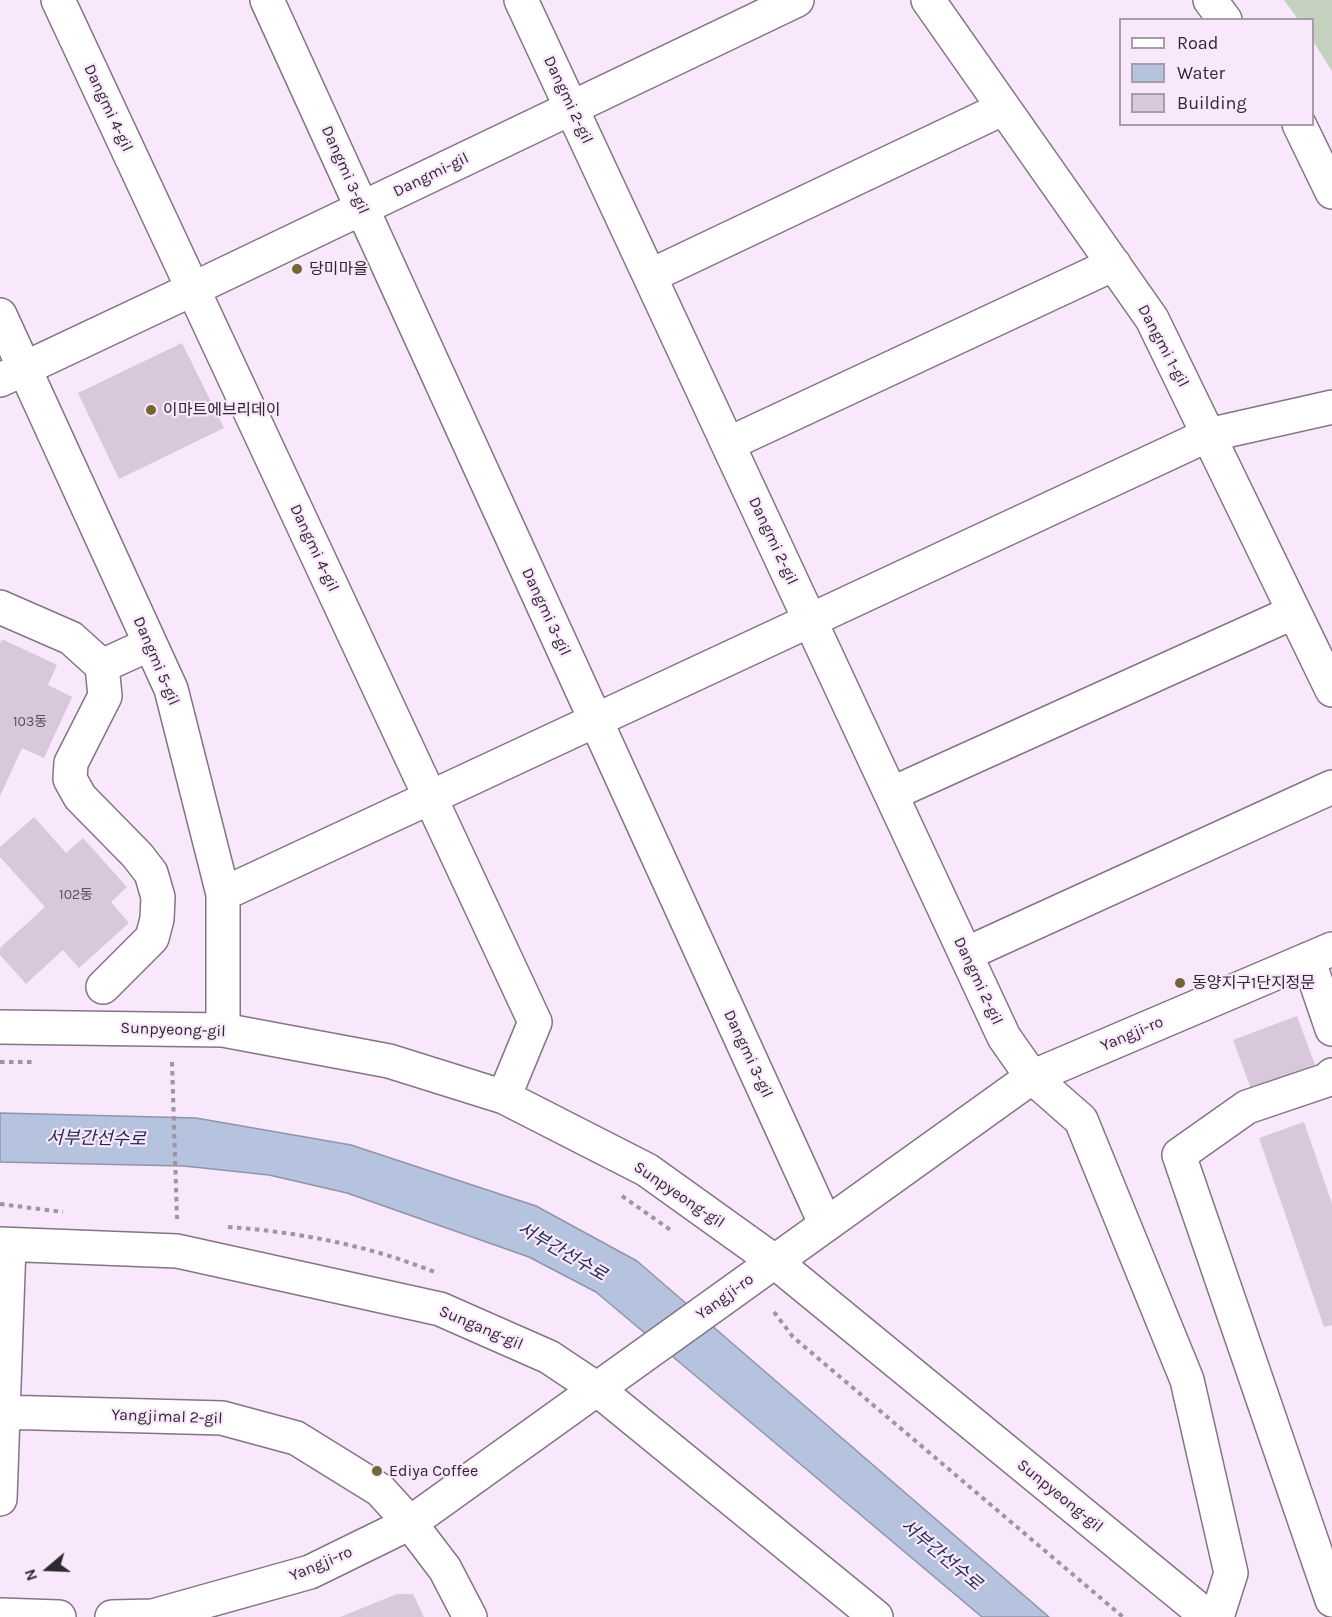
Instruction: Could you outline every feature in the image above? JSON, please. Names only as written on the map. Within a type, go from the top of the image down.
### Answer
[{"type":"street","name":"Dangmi 4-gil","points":[[58,0],[536,1022],[504,1097]]},
{"type":"street","name":"Dangmi 3-gil","points":[[267,0],[826,1225]]},
{"type":"street","name":"Dangmi 2-gil","points":[[521,0],[1004,1037],[1032,1077]]},
{"type":"street","name":"Dangmi-gil","points":[[12,374],[797,0]]},
{"type":"street","name":"Dangmi 1-gil","points":[[928,0],[1152,319],[1332,690]]},
{"type":"street","points":[[1210,0],[1224,18]]},
{"type":"street","points":[[650,276],[1004,108]]},
{"type":"street","points":[[1300,126],[1332,192]]},
{"type":"street","points":[[728,444],[1114,264]]},
{"type":"street","name":"Dangmi 5-gil","points":[[0,315],[12,374],[171,689],[223,894],[223,1030]]},
{"type":"street","points":[[223,894],[1208,435],[1332,407]]},
{"type":"street","points":[[0,607],[71,638],[102,666],[105,696],[71,764],[70,779],[80,797],[151,873],[158,897],[157,919],[152,938],[103,987]]},
{"type":"street","points":[[891,794],[1294,612]]},
{"type":"street","points":[[102,666],[150,644]]},
{"type":"street","points":[[966,954],[1332,787]]},
{"type":"street","points":[[1320,954],[1332,1029]]},
{"type":"street","name":"Yangji-ro","points":[[112,1617],[153,1616],[310,1572],[410,1523],[1032,1077],[1320,954]]},
{"type":"street","name":"Sunpyeong-gil","points":[[0,1027],[223,1030],[389,1061],[504,1097],[647,1170],[764,1269],[1208,1617]]},
{"type":"street","points":[[1332,1075],[1327,1080],[1247,1107],[1179,1155],[1332,1600]]},
{"type":"street","points":[[1032,1077],[1081,1120],[1187,1380],[1231,1573],[1217,1617]]},
{"type":"street","points":[[0,1499],[4,1245]]},
{"type":"street","name":"Sungang-gil","points":[[4,1245],[177,1251],[440,1309],[607,1381],[862,1613]]},
{"type":"street","name":"Yangjimal 2-gil","points":[[2,1412],[222,1418],[296,1438],[380,1490],[410,1523],[445,1569],[470,1617]]},
{"type":"street","points":[[0,1615],[59,1617]]},
{"type":"path","points":[[0,1062],[43,1062]]},
{"type":"path","points":[[161,1063],[184,1064]]},
{"type":"path","points":[[172,1067],[177,1212]]},
{"type":"path","points":[[613,1190],[679,1236]]},
{"type":"path","points":[[774,1312],[793,1337],[1123,1617]]},
{"type":"green space","points":[[1284,0],[1332,0],[1332,71],[1314,43],[1314,18],[1297,18]]},
{"type":"water","name":"서부간선수로","points":[[0,1113],[196,1118],[351,1145],[536,1206],[637,1261],[1049,1617],[982,1617],[596,1292],[529,1257],[347,1193],[269,1175],[184,1166],[0,1162]]},
{"type":"building","name":"이마트에브리데이","points":[[182,343],[224,428],[119,479],[78,393]]},
{"type":"building","points":[[2,639],[57,665],[48,685],[72,697],[44,758],[22,748],[0,796],[0,644]]},
{"type":"building","points":[[34,817],[66,853],[83,838],[127,887],[111,902],[129,923],[79,968],[63,950],[26,984],[0,955],[0,948],[45,907],[0,857],[0,847]]},
{"type":"building","points":[[1297,1016],[1315,1065],[1251,1089],[1233,1040]]},
{"type":"building","points":[[1304,1122],[1332,1204],[1332,1325],[1324,1327],[1259,1138]]},
{"type":"building","points":[[397,1594],[413,1594],[424,1617],[340,1617]]},
{"type":"place","name":"당미마을","points":[[297,269]]},
{"type":"place","name":"이마트에브리데이","points":[[151,410]]},
{"type":"place","name":"동양지구1단지정문","points":[[1180,983]]},
{"type":"place","name":"Ediya Coffee","points":[[377,1471]]}]
